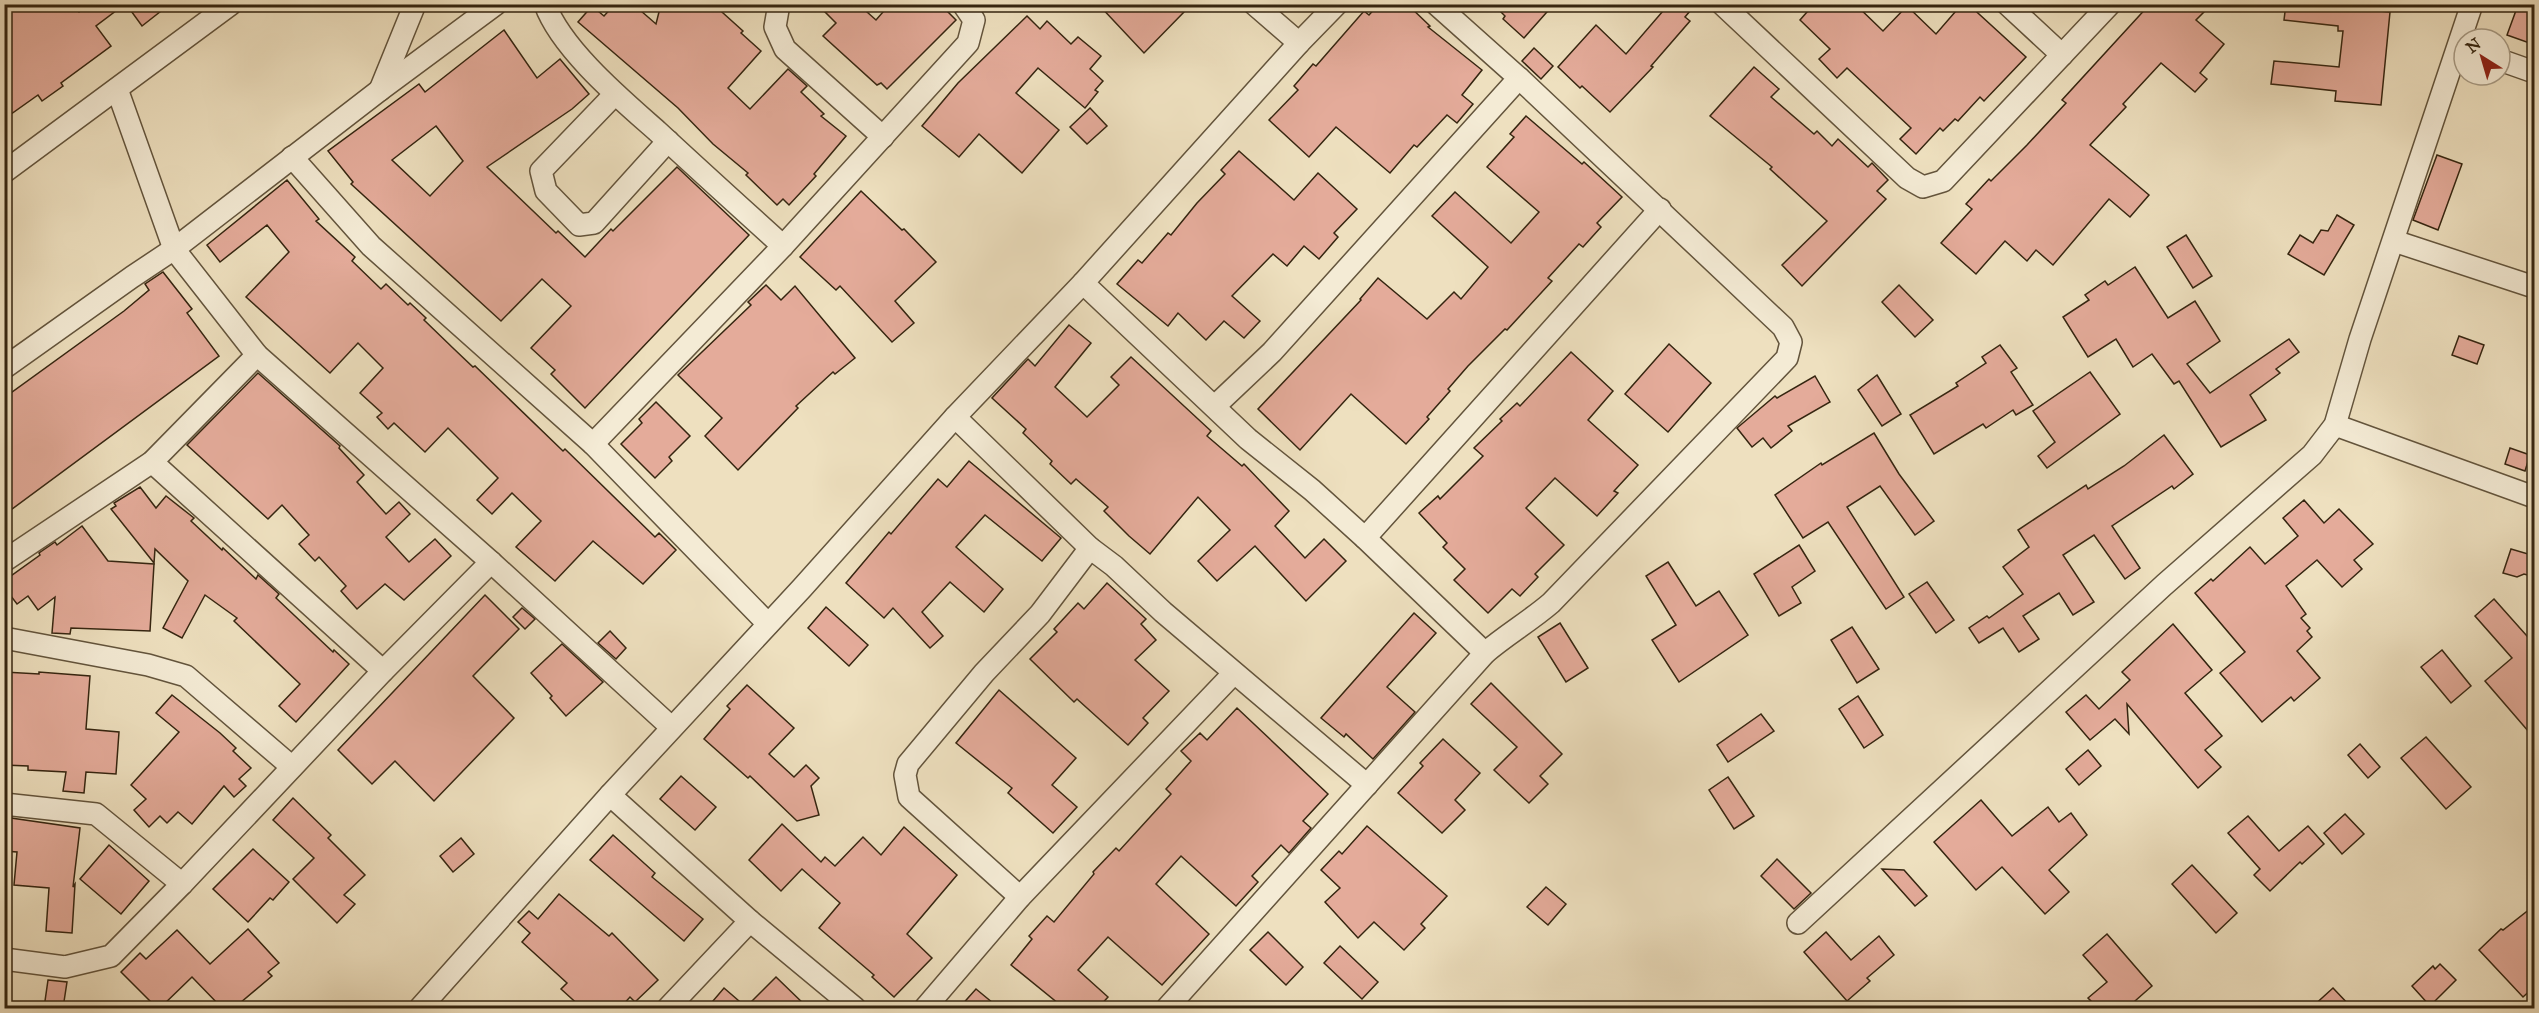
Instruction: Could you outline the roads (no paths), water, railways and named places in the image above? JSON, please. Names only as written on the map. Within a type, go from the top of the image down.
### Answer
[{"type":"street","points":[[4,172],[231,4]]},
{"type":"street","points":[[380,90],[415,4]]},
{"type":"street","points":[[4,368],[174,249],[496,4]]},
{"type":"street","points":[[545,4],[550,18],[578,54],[615,94],[783,246]]},
{"type":"street","points":[[779,4],[775,27],[785,49],[883,137]]},
{"type":"street","points":[[593,444],[783,246],[968,43],[974,20],[963,4]]},
{"type":"street","points":[[1254,4],[1299,43]]},
{"type":"street","points":[[420,1008],[671,727],[768,624],[955,417],[1083,283],[1299,43],[1337,4]]},
{"type":"street","points":[[1167,1008],[1485,653],[1507,634],[1533,619],[1551,603],[1787,358],[1791,342],[1783,327],[1660,209],[1436,4]]},
{"type":"street","points":[[1722,4],[1907,178],[1923,187],[1943,181],[2110,4]]},
{"type":"street","points":[[2007,4],[2062,55]]},
{"type":"street","points":[[2466,27],[2472,4]]},
{"type":"street","points":[[2512,64],[2535,72]]},
{"type":"street","points":[[1798,923],[2164,585],[2312,455],[2335,425],[2360,339],[2452,72]]},
{"type":"street","points":[[1215,406],[1272,352],[1519,78]]},
{"type":"street","points":[[117,89],[174,249],[257,355],[491,562],[671,727]]},
{"type":"street","points":[[615,94],[541,171],[546,191],[579,225],[594,223],[668,141]]},
{"type":"street","points":[[292,157],[371,246],[593,444],[768,624]]},
{"type":"street","points":[[1365,538],[1660,209]]},
{"type":"street","points":[[2394,241],[2535,287]]},
{"type":"street","points":[[1083,283],[1248,439],[1312,490],[1365,538],[1485,653]]},
{"type":"street","points":[[4,561],[152,462],[257,355]]},
{"type":"street","points":[[955,417],[1090,548],[1114,566],[1234,673],[1367,785]]},
{"type":"street","points":[[2335,425],[2535,497]]},
{"type":"street","points":[[152,462],[384,671]]},
{"type":"street","points":[[1020,897],[909,797],[905,775],[908,764],[984,673],[1040,614],[1090,548]]},
{"type":"street","points":[[4,959],[65,967],[111,956],[491,562]]},
{"type":"street","points":[[4,638],[148,665],[186,676],[292,767]]},
{"type":"street","points":[[925,1008],[1020,897],[1234,673]]},
{"type":"street","points":[[610,795],[750,921],[855,1008]]},
{"type":"street","points":[[4,804],[96,814],[182,884]]},
{"type":"street","points":[[668,1008],[750,921]]}]
